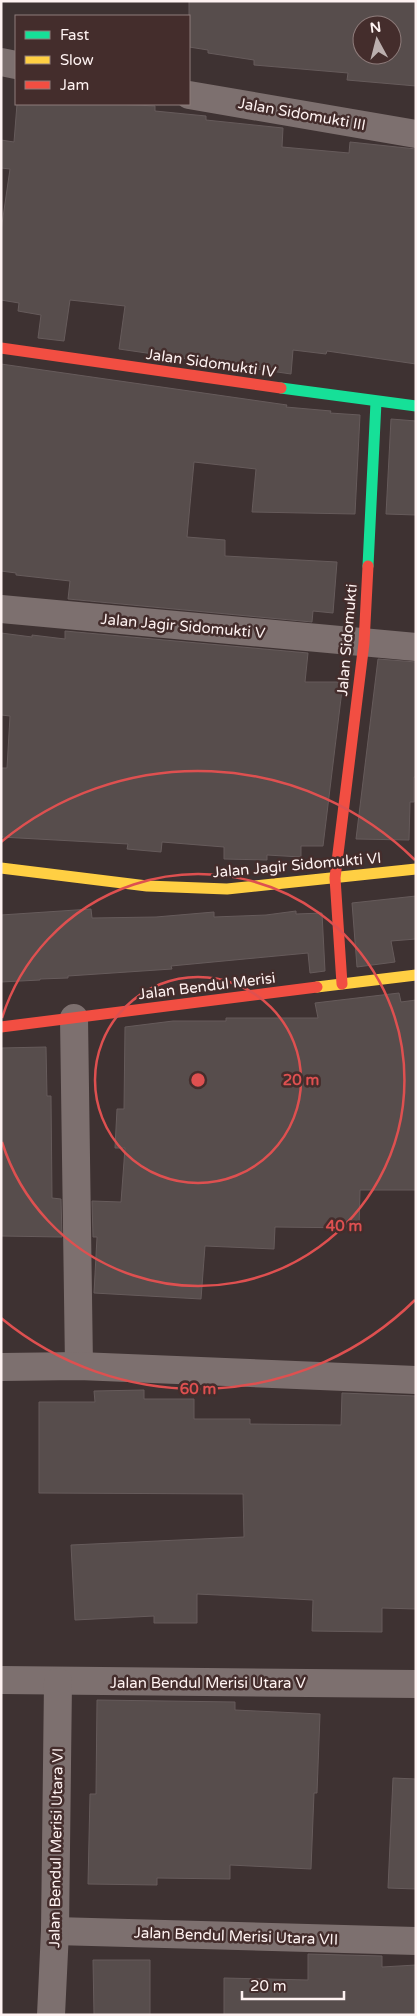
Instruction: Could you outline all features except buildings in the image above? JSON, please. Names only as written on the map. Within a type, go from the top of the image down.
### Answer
[{"type":"street","points":[[1,62],[15,65]]},
{"type":"street","name":"Jalan Sidomukti III","points":[[190,94],[416,134]]},
{"type":"street","name":"Jalan Sidomukti IV","points":[[1,348],[376,402],[416,406]]},
{"type":"street","name":"Jalan Sidomukti","points":[[342,984],[335,878],[364,643],[376,402]]},
{"type":"street","name":"Jalan Jagir Sidomukti V","points":[[1,609],[416,647]]},
{"type":"street","name":"Jalan Jagir Sidomukti VI","points":[[1,868],[147,886],[226,889],[416,869]]},
{"type":"street","name":"Jalan Bendul Merisi","points":[[1,1027],[416,975]]},
{"type":"street","points":[[74,1018],[79,1366]]},
{"type":"street","points":[[1,1367],[79,1366],[416,1380]]},
{"type":"street","name":"Jalan Bendul Merisi Utara V","points":[[1,1680],[416,1684]]},
{"type":"street","name":"Jalan Bendul Merisi Utara VI","points":[[51,2015],[55,1931],[58,1682]]},
{"type":"street","name":"Jalan Bendul Merisi Utara VII","points":[[55,1931],[416,1941]]},
{"type":"traffic: fast","points":[[281,388],[416,406]]},
{"type":"traffic: fast","points":[[368,566],[376,402]]},
{"type":"traffic: slow","points":[[1,868],[147,886],[227,889],[416,869]]},
{"type":"traffic: slow","points":[[317,987],[416,975]]},
{"type":"traffic: jam","points":[[1,348],[281,388]]},
{"type":"traffic: jam","points":[[342,984],[335,878],[364,643],[368,566]]},
{"type":"traffic: jam","points":[[1,1027],[317,987]]}]
